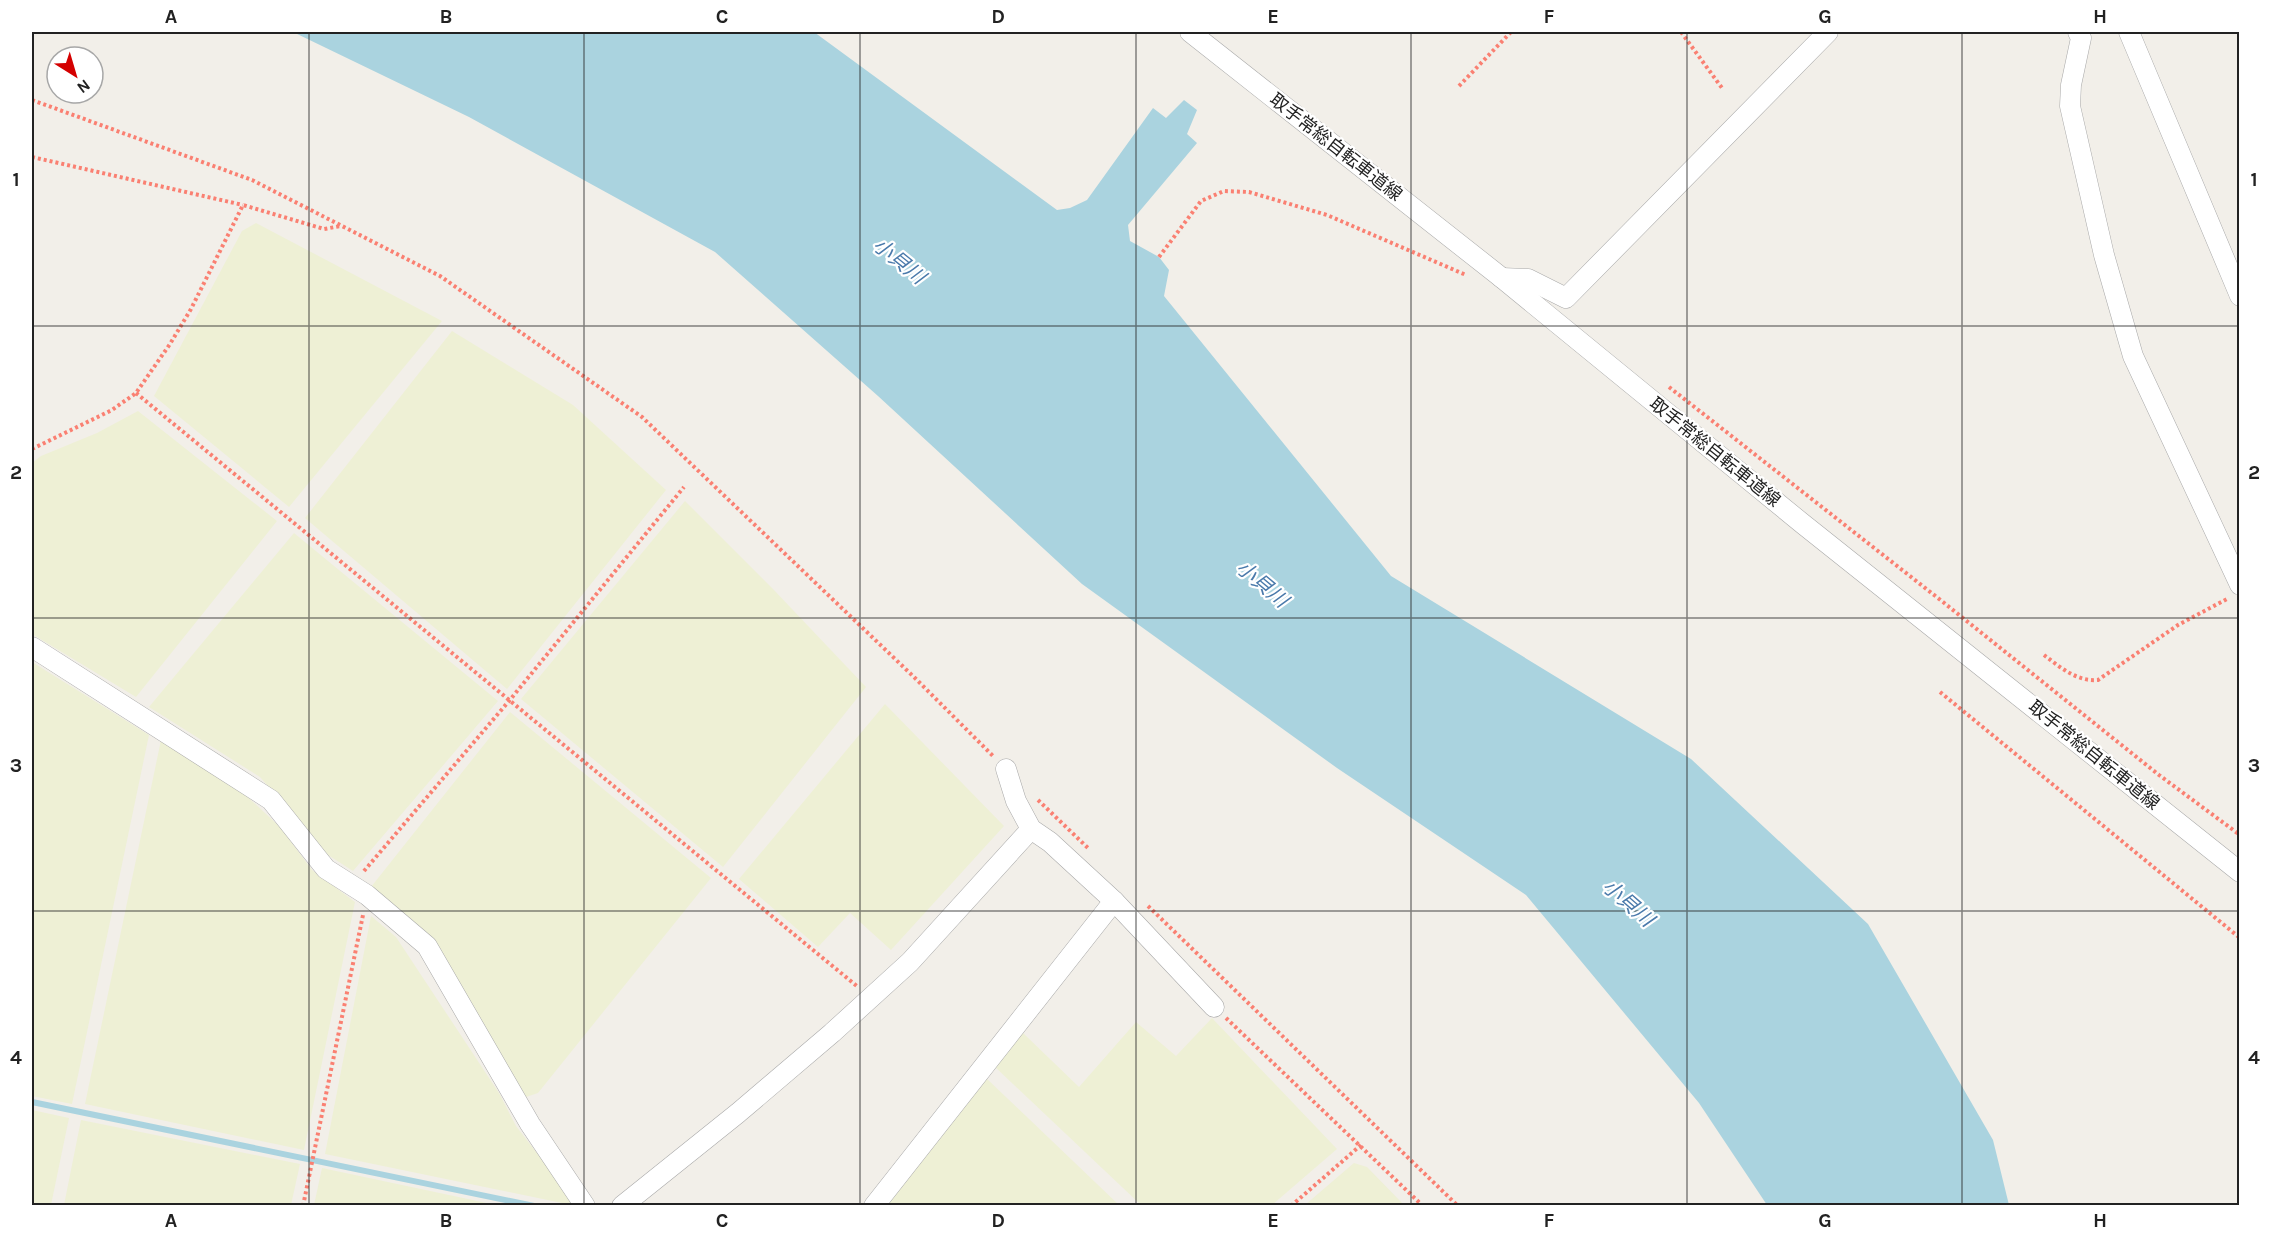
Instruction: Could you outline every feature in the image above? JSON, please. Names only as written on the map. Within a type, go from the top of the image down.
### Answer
[{"type":"street","name":"取手常総自転車道線","points":[[1190,32],[1502,278],[1813,532],[2240,872]]},
{"type":"street","points":[[1502,278],[1528,279],[1566,298],[1827,32]]},
{"type":"street","points":[[2129,32],[2240,296]]},
{"type":"street","points":[[2084,34],[2071,85],[2070,105],[2104,255],[2133,356],[2234,591]]},
{"type":"street","points":[[32,647],[271,800],[326,869],[359,891],[427,946],[530,1124],[585,1206]]},
{"type":"street","points":[[1006,769],[1016,801],[1031,829],[1050,842],[1114,901],[1214,1007]]},
{"type":"street","points":[[622,1206],[738,1113],[910,962],[1031,829]]},
{"type":"street","points":[[874,1206],[1114,901]]},
{"type":"path","points":[[1459,86],[1511,32]]},
{"type":"path","points":[[1681,32],[1722,88]]},
{"type":"path","points":[[32,100],[252,180],[440,276],[642,417],[915,678],[1006,769]]},
{"type":"path","points":[[32,157],[243,206],[324,229],[342,226]]},
{"type":"path","points":[[1159,257],[1201,201],[1224,190],[1249,192],[1327,215],[1486,283],[1502,278]]},
{"type":"path","points":[[32,449],[112,410],[136,393],[171,344],[243,206]]},
{"type":"path","points":[[1661,381],[2141,761],[2240,835]]},
{"type":"path","points":[[136,393],[870,998]]},
{"type":"path","points":[[303,1206],[359,891],[509,701],[684,487]]},
{"type":"path","points":[[2044,655],[2086,681],[2098,680],[2178,625],[2234,591]]},
{"type":"path","points":[[1940,692],[2240,938]]},
{"type":"path","points":[[1031,794],[1091,852]]},
{"type":"path","points":[[1142,901],[1458,1206]]},
{"type":"path","points":[[1214,1007],[1423,1206]]},
{"type":"path","points":[[1291,1206],[1361,1145]]},
{"type":"green space","points":[[256,223],[442,321],[289,507],[154,396],[242,231]]},
{"type":"green space","points":[[452,331],[573,405],[666,490],[507,689],[305,518]]},
{"type":"green space","points":[[138,411],[277,521],[136,697],[32,634],[32,463],[41,456],[97,433]]},
{"type":"green space","points":[[685,501],[866,687],[723,867],[521,699]]},
{"type":"green space","points":[[294,533],[498,701],[353,871],[328,855],[260,777],[149,707]]},
{"type":"green space","points":[[32,662],[149,735],[72,1104],[32,1096]]},
{"type":"green space","points":[[885,704],[1004,826],[891,950],[850,913],[818,947],[739,879]]},
{"type":"green space","points":[[510,712],[711,878],[538,1093],[523,1098],[430,946],[404,914],[371,887]]},
{"type":"green space","points":[[161,740],[236,786],[280,827],[312,870],[355,902],[304,1150],[85,1104]]},
{"type":"green space","points":[[371,916],[396,937],[499,1093],[516,1126],[577,1205],[564,1205],[325,1154]]},
{"type":"green space","points":[[1212,1018],[1337,1149],[1272,1205],[1141,1205],[994,1066],[1023,1033],[1079,1087],[1136,1022],[1176,1056]]},
{"type":"green space","points":[[985,1077],[1119,1205],[887,1206],[885,1204]]},
{"type":"green space","points":[[32,1110],[69,1118],[51,1205],[32,1205]]},
{"type":"green space","points":[[81,1120],[300,1164],[291,1205],[64,1205]]},
{"type":"green space","points":[[1354,1163],[1367,1167],[1404,1205],[1305,1205]]},
{"type":"green space","points":[[322,1168],[496,1205],[314,1205]]},
{"type":"water","name":"小貝川","points":[[293,32],[814,32],[1057,210],[1070,208],[1087,200],[1153,108],[1166,118],[1184,100],[1197,110],[1187,134],[1197,143],[1128,225],[1130,241],[1159,257],[1169,270],[1164,296],[1391,576],[1691,759],[1868,924],[1993,1140],[2009,1205],[1767,1205],[1699,1103],[1526,895],[1337,768],[1082,584],[878,396],[715,252],[469,117]]},
{"type":"waterway","points":[[32,1102],[534,1206]]}]
